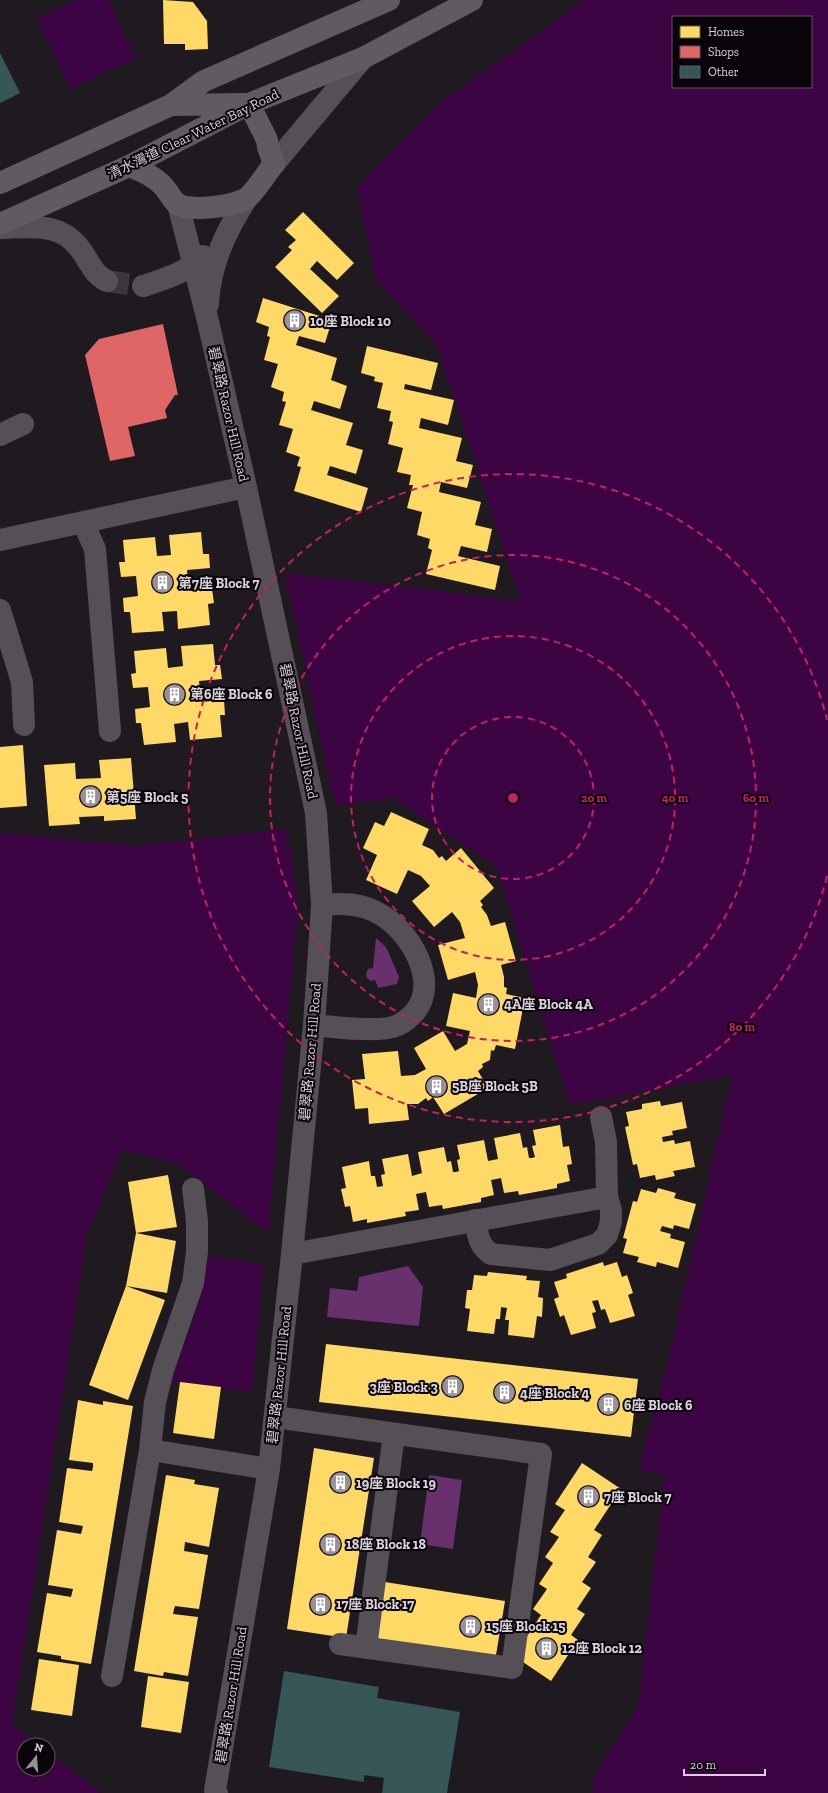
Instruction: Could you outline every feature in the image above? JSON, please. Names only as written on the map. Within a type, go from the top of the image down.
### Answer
[{"type":"main road","points":[[0,183],[171,105],[204,81],[389,0]]},
{"type":"main road","name":"清水灣道 Clear Water Bay Road","points":[[0,224],[129,166],[249,104],[362,58],[472,0]]},
{"type":"main road","points":[[129,166],[150,175],[162,185],[178,204],[193,207],[214,208],[247,198],[274,164],[267,140],[249,104],[171,105]]},
{"type":"street","points":[[274,164],[362,58]]},
{"type":"street","name":"碧翠路 Razor Hill Road","points":[[207,317],[208,293],[213,270],[226,232],[247,198]]},
{"type":"street","name":"碧翠路 Razor Hill Road","points":[[178,204],[207,317],[246,487],[316,813],[322,905],[314,1025],[269,1470],[216,1790],[217,1793]]},
{"type":"street","points":[[0,228],[43,227],[62,233],[78,245],[93,271],[99,277],[107,281]]},
{"type":"street","points":[[143,286],[174,276],[194,266],[226,232]]},
{"type":"street","points":[[0,435],[23,424]]},
{"type":"street","points":[[0,540],[246,487]]},
{"type":"street","points":[[83,522],[95,549],[110,731]]},
{"type":"street","points":[[0,610],[22,682],[24,725]]},
{"type":"street","points":[[314,1025],[376,1028],[392,1027],[407,1020],[418,1009],[424,994],[425,978],[412,948],[404,934],[392,922],[378,912],[363,906],[346,903],[322,905]]},
{"type":"street","points":[[475,1220],[480,1241],[484,1249],[491,1254],[550,1260],[598,1244],[606,1235],[611,1222],[611,1210],[607,1197],[606,1142],[601,1117]]},
{"type":"street","points":[[112,1676],[150,1450],[155,1402],[163,1370],[193,1283],[197,1252],[197,1221],[193,1189]]},
{"type":"street","points":[[292,1254],[607,1197]]},
{"type":"street","points":[[274,1417],[541,1454],[512,1668],[340,1644]]},
{"type":"street","points":[[366,1648],[394,1434]]},
{"type":"street","points":[[150,1450],[269,1470]]},
{"type":"shaded area","points":[[76,0],[108,0],[136,58],[70,88],[37,18]]},
{"type":"shaded area","points":[[582,0],[828,0],[828,1793],[592,1793],[595,1775],[638,1706],[665,1474],[638,1470],[667,1367],[732,1075],[570,1105],[496,866],[392,797],[335,806],[285,573],[521,601],[437,345],[376,280],[357,187],[443,101],[556,21]]},
{"type":"shaded area","points":[[285,829],[293,862],[298,910],[268,1233],[177,1163],[122,1149],[87,1235],[12,1725],[28,1737],[16,1737],[16,1777],[56,1777],[56,1758],[102,1793],[0,1793],[0,833],[137,846]]},
{"type":"shaded area","points":[[376,938],[386,947],[399,977],[397,984],[378,988],[375,980],[371,981],[367,978],[366,974],[368,969],[373,968]]},
{"type":"shaded area","points":[[205,1255],[264,1265],[252,1392],[171,1381],[198,1304]]},
{"type":"shaded area","points":[[408,1266],[423,1287],[419,1326],[327,1317],[330,1288],[357,1291],[359,1277]]},
{"type":"shaded area","points":[[429,1475],[462,1480],[453,1549],[420,1544]]},
{"type":"building: Homes","points":[[163,0],[193,2],[207,21],[208,49],[185,50],[185,44],[164,44]]},
{"type":"building: Homes","points":[[303,212],[354,263],[337,280],[317,261],[310,269],[339,296],[322,313],[275,267],[292,250],[288,247],[296,240],[285,230]]},
{"type":"building: Homes","points":[[263,298],[332,320],[325,343],[299,336],[296,345],[337,358],[331,380],[347,386],[340,409],[314,401],[311,410],[353,423],[346,445],[363,450],[356,474],[330,466],[327,475],[368,488],[361,512],[294,491],[301,467],[297,466],[300,457],[286,452],[293,429],[279,425],[286,402],[282,401],[284,392],[271,387],[278,364],[264,360],[270,337],[267,336],[269,327],[256,322]]},
{"type":"building: Homes","points":[[367,346],[438,363],[431,390],[405,384],[404,389],[454,400],[448,425],[421,418],[419,428],[462,438],[456,461],[473,465],[467,488],[441,482],[439,492],[481,502],[475,525],[492,529],[487,552],[461,546],[458,556],[500,566],[495,590],[426,574],[432,550],[428,548],[430,539],[417,535],[422,512],[407,508],[413,485],[409,485],[411,475],[397,472],[403,448],[388,444],[393,422],[389,421],[391,411],[377,408],[383,383],[374,381],[375,377],[361,373]]},
{"type":"building: Homes","name":"第7座 Block 7","points":[[201,532],[203,554],[209,554],[210,568],[187,570],[189,591],[212,589],[214,603],[208,604],[210,625],[178,629],[177,611],[162,612],[164,631],[132,633],[130,612],[124,612],[123,598],[138,596],[136,576],[121,577],[119,562],[125,562],[123,540],[155,537],[157,556],[171,555],[169,535]]},
{"type":"building: Homes","name":"第6座 Block 6","points":[[213,644],[215,665],[220,665],[222,679],[199,681],[201,702],[224,700],[225,715],[220,715],[222,737],[190,740],[188,722],[174,724],[176,742],[144,745],[141,723],[136,723],[135,709],[150,707],[148,687],[133,688],[131,674],[136,673],[134,651],[166,648],[168,668],[183,666],[181,646]]},
{"type":"building: Homes","points":[[23,745],[27,806],[0,808],[0,747]]},
{"type":"building: Homes","name":"第5座 Block 5","points":[[131,758],[136,819],[104,821],[104,816],[79,817],[80,824],[49,826],[44,765],[75,763],[76,779],[101,778],[99,760]]},
{"type":"building: Homes","points":[[391,812],[429,829],[422,845],[433,850],[439,858],[442,856],[446,861],[461,848],[494,888],[480,901],[483,905],[481,907],[487,915],[491,926],[505,922],[516,961],[501,965],[504,977],[504,987],[507,988],[506,994],[525,998],[515,1049],[496,1045],[494,1051],[491,1050],[490,1060],[482,1064],[483,1067],[478,1071],[488,1088],[444,1114],[433,1097],[428,1101],[426,1098],[418,1104],[407,1104],[409,1120],[369,1124],[368,1108],[355,1109],[352,1080],[365,1079],[362,1054],[398,1051],[401,1076],[415,1075],[426,1069],[414,1048],[443,1031],[455,1051],[467,1044],[470,1031],[446,1026],[453,993],[476,998],[478,985],[475,972],[448,980],[438,945],[465,938],[460,922],[452,912],[434,927],[412,901],[430,886],[421,876],[408,870],[397,894],[366,880],[377,855],[363,848],[375,822],[384,826]]},
{"type":"building: Homes","points":[[660,1101],[661,1106],[682,1102],[687,1128],[672,1131],[673,1135],[662,1137],[663,1142],[674,1140],[675,1144],[690,1141],[695,1167],[673,1171],[675,1176],[656,1180],[655,1175],[640,1178],[637,1164],[633,1165],[625,1127],[629,1126],[626,1112],[642,1109],[642,1104]]},
{"type":"building: Homes","points":[[560,1125],[563,1147],[569,1146],[572,1164],[567,1165],[570,1181],[557,1184],[557,1188],[519,1195],[518,1191],[504,1193],[501,1178],[491,1180],[494,1195],[481,1198],[481,1202],[443,1209],[442,1205],[429,1207],[426,1192],[416,1194],[419,1210],[405,1212],[406,1216],[367,1223],[367,1219],[353,1222],[350,1206],[345,1207],[341,1189],[346,1188],[342,1167],[369,1161],[371,1176],[375,1176],[377,1187],[383,1186],[381,1175],[385,1174],[382,1159],[408,1154],[412,1176],[422,1173],[418,1152],[444,1147],[447,1162],[451,1161],[453,1172],[456,1172],[459,1171],[457,1160],[460,1159],[457,1145],[484,1140],[488,1161],[498,1159],[494,1138],[520,1133],[523,1148],[527,1147],[529,1158],[532,1158],[535,1157],[532,1146],[536,1145],[533,1130]]},
{"type":"building: Homes","points":[[168,1175],[177,1227],[136,1233],[128,1182]]},
{"type":"building: Homes","points":[[658,1188],[676,1193],[674,1198],[696,1204],[689,1229],[674,1225],[673,1229],[662,1226],[660,1231],[671,1234],[670,1238],[685,1242],[678,1268],[657,1262],[656,1267],[637,1262],[639,1257],[623,1253],[627,1239],[623,1238],[633,1201],[637,1202],[641,1189],[656,1193]]},
{"type":"building: Homes","points":[[136,1233],[176,1241],[167,1293],[126,1286]]},
{"type":"building: Homes","points":[[603,1262],[604,1266],[617,1262],[622,1277],[627,1275],[633,1293],[628,1295],[635,1316],[610,1323],[605,1309],[601,1310],[598,1300],[592,1301],[596,1312],[592,1313],[596,1328],[571,1335],[564,1315],[560,1317],[554,1299],[559,1297],[554,1282],[567,1278],[566,1274]]},
{"type":"building: Homes","points":[[488,1272],[527,1276],[526,1280],[540,1281],[538,1297],[543,1298],[542,1317],[537,1316],[534,1338],[508,1335],[509,1320],[505,1320],[507,1308],[501,1307],[500,1319],[496,1319],[494,1334],[467,1331],[470,1309],[465,1308],[467,1290],[472,1290],[474,1275],[487,1276]]},
{"type":"building: Homes","points":[[126,1286],[165,1300],[128,1400],[89,1385]]},
{"type":"building: Homes","points":[[326,1344],[638,1379],[631,1437],[319,1402]]},
{"type":"building: Homes","points":[[180,1382],[221,1387],[214,1439],[173,1433]]},
{"type":"building: Homes","points":[[78,1400],[103,1405],[103,1401],[133,1406],[91,1664],[61,1659],[61,1656],[37,1652],[47,1593],[71,1597],[73,1589],[48,1585],[57,1530],[81,1534],[83,1526],[59,1522],[67,1468],[92,1471],[93,1467],[93,1463],[69,1460]]},
{"type":"building: Homes","points":[[314,1448],[374,1458],[346,1638],[287,1629]]},
{"type":"building: Homes","points":[[582,1463],[621,1489],[594,1530],[602,1535],[588,1557],[596,1562],[582,1582],[591,1588],[577,1609],[585,1614],[571,1635],[578,1640],[551,1681],[514,1656],[541,1615],[533,1609],[547,1589],[539,1584],[553,1563],[545,1557],[559,1537],[550,1532],[565,1510],[555,1504]]},
{"type":"building: Homes","points":[[166,1475],[195,1480],[194,1484],[219,1488],[209,1547],[185,1542],[184,1551],[208,1555],[199,1609],[175,1606],[173,1614],[198,1617],[188,1676],[164,1672],[163,1676],[134,1671]]},
{"type":"building: Homes","points":[[385,1582],[505,1601],[495,1661],[376,1642]]},
{"type":"building: Homes","points":[[39,1659],[79,1665],[72,1716],[31,1710]]},
{"type":"building: Homes","points":[[148,1676],[189,1682],[181,1733],[141,1727]]},
{"type":"building: Shops","points":[[163,324],[178,395],[175,395],[165,410],[167,418],[128,427],[135,456],[110,461],[85,355],[99,339]]},
{"type":"building: Other","points":[[0,53],[20,93],[0,103]]},
{"type":"building: Other","points":[[284,1671],[379,1687],[377,1698],[460,1712],[447,1793],[382,1793],[384,1778],[364,1775],[364,1782],[269,1767]]},
{"type":"tunnel","points":[[107,281],[143,286]]},
{"type":"place","name":"10座 Block 10","points":[[294,321]]},
{"type":"place","name":"第7座 Block 7","points":[[163,583]]},
{"type":"place","name":"第6座 Block 6","points":[[174,694]]},
{"type":"place","name":"第5座 Block 5","points":[[91,797]]},
{"type":"place","name":"4A座 Block 4A","points":[[488,1004]]},
{"type":"place","name":"5B座 Block 5B","points":[[437,1086]]},
{"type":"place","name":"3座 Block 3","points":[[453,1387]]},
{"type":"place","name":"4座 Block 4","points":[[504,1393]]},
{"type":"place","name":"6座 Block 6","points":[[608,1405]]},
{"type":"place","name":"19座 Block 19","points":[[340,1483]]},
{"type":"place","name":"7座 Block 7","points":[[588,1497]]},
{"type":"place","name":"18座 Block 18","points":[[330,1544]]},
{"type":"place","name":"17座 Block 17","points":[[321,1604]]},
{"type":"place","name":"15座 Block 15","points":[[470,1626]]},
{"type":"place","name":"12座 Block 12","points":[[546,1648]]}]
